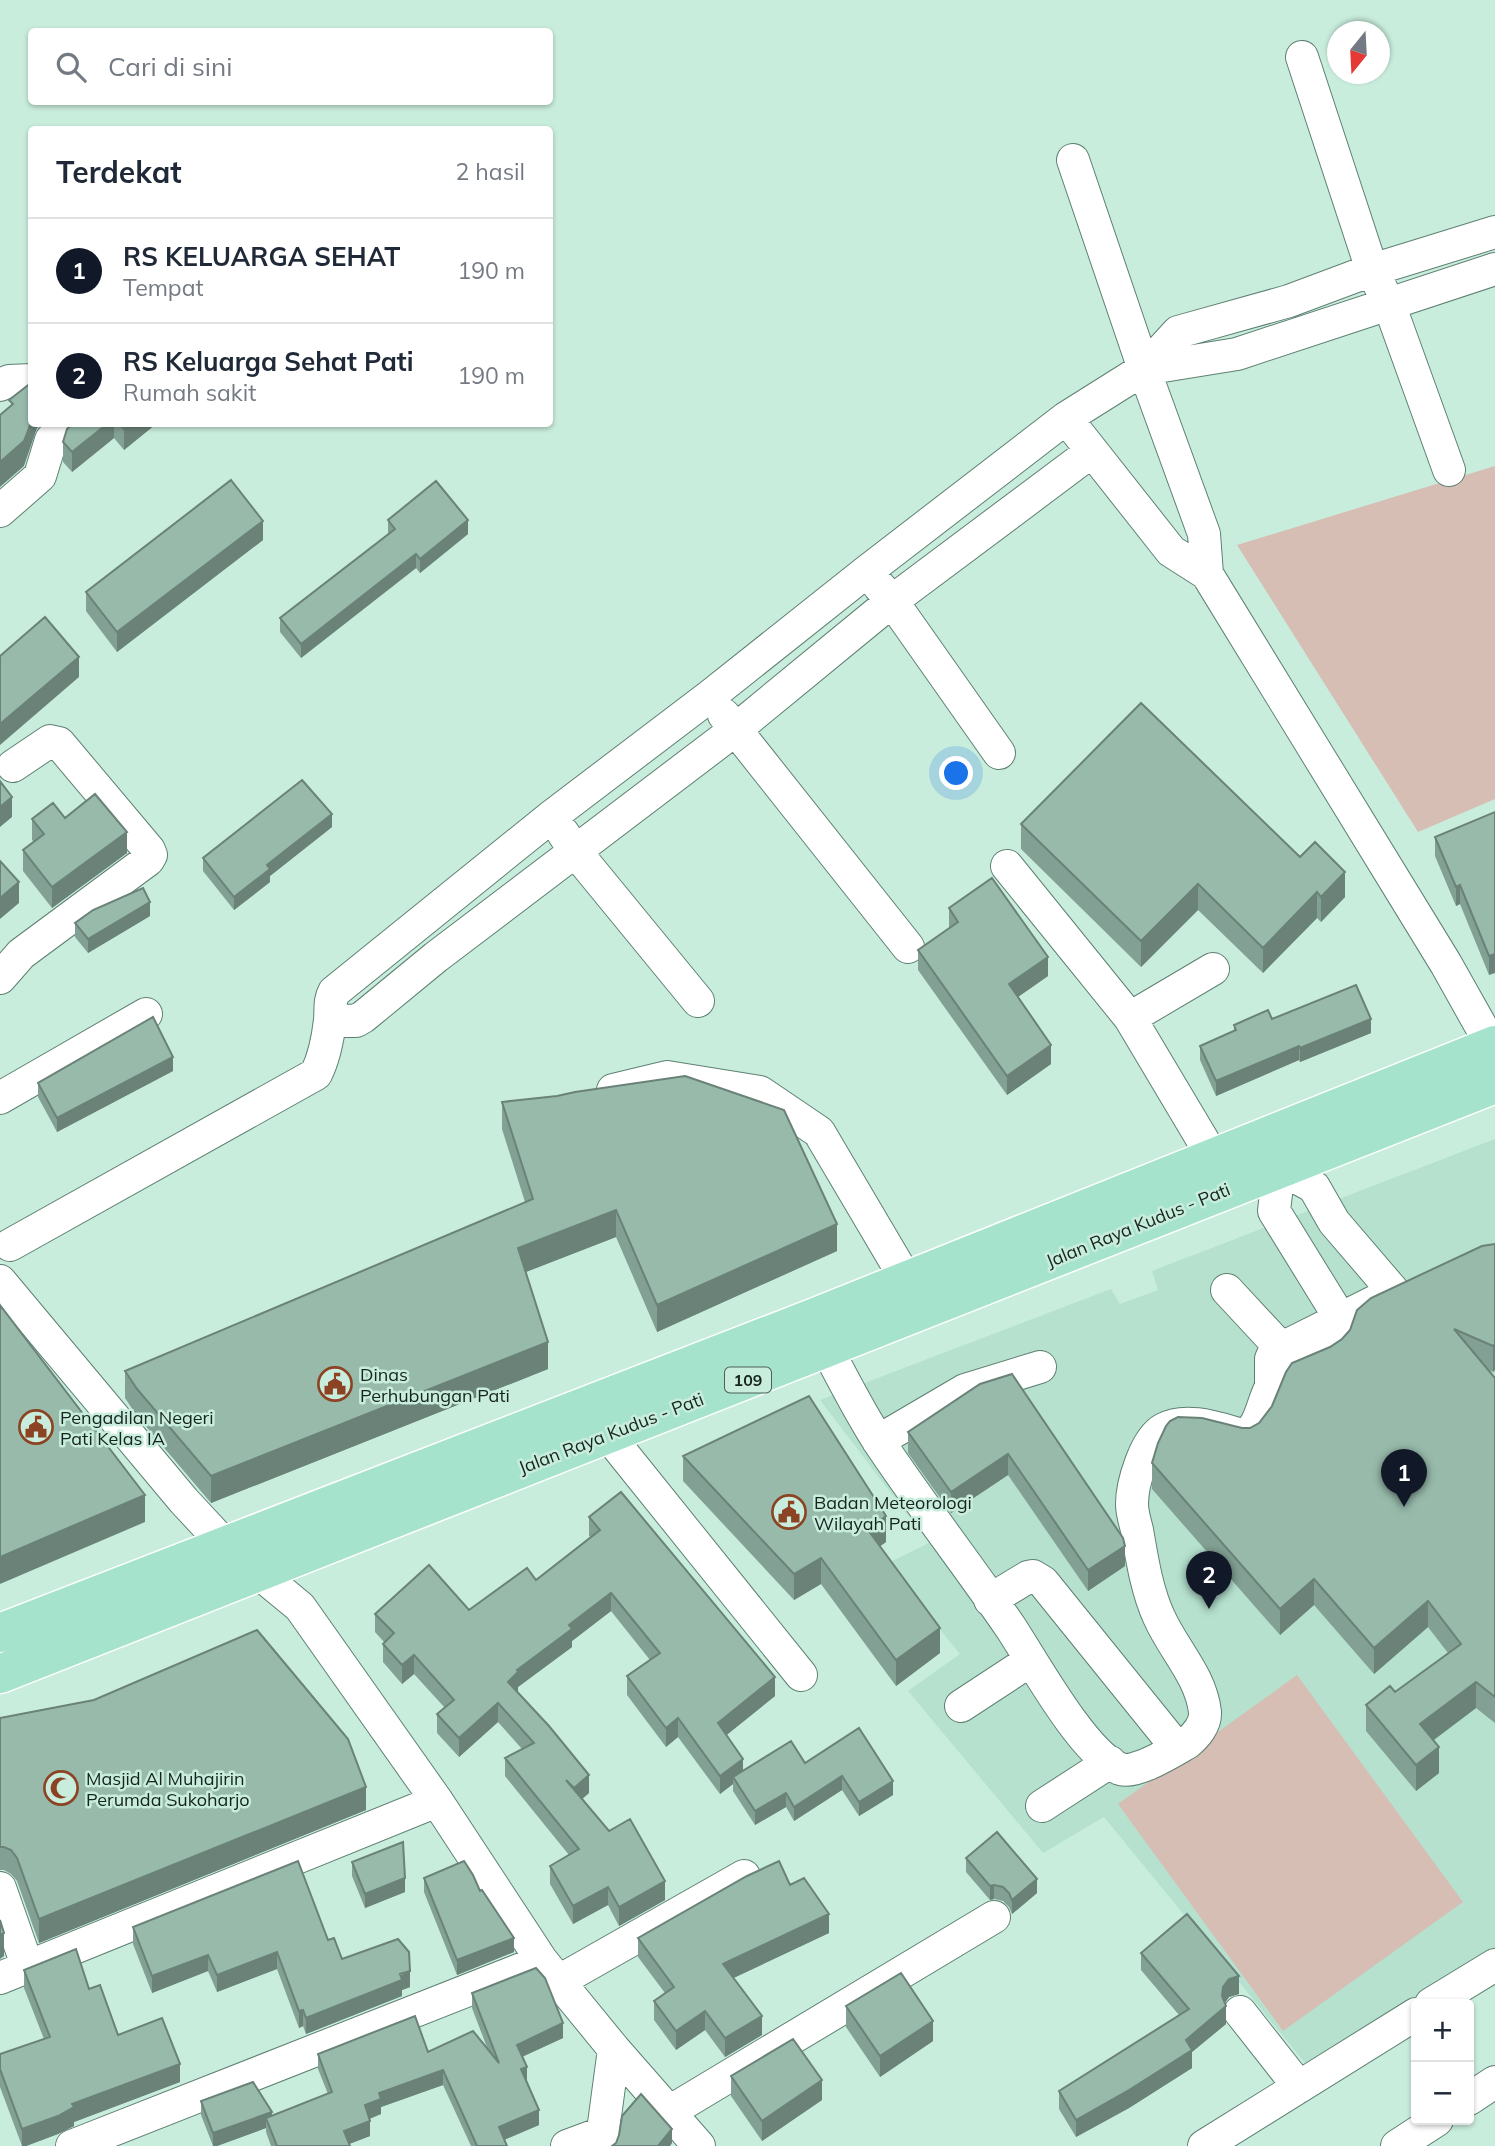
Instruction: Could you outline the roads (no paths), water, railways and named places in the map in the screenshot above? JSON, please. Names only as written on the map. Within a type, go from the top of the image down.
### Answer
[{"type":"main road","name":"Jalan Raya Kudus - Pati","points":[[0,1633],[224,1544],[819,1334],[1271,1154],[1493,1046]]},
{"type":"main road","name":"Jalan Raya Kudus - Pati","points":[[0,1674],[608,1435],[819,1334],[907,1280],[1214,1159],[1271,1154],[1495,1084]]},
{"type":"street","points":[[1302,57],[1372,270],[1389,304],[1449,470]]},
{"type":"street","points":[[1073,160],[1204,534],[1207,574]]},
{"type":"street","points":[[10,1245],[316,1074],[321,1064],[334,992],[552,816],[1066,418],[1144,369],[1178,332],[1289,301],[1372,270],[1495,232]]},
{"type":"street","points":[[1144,369],[1237,354],[1495,269]]},
{"type":"street","points":[[0,385],[9,381],[28,380]]},
{"type":"street","points":[[1066,418],[1171,551],[1207,574],[1446,964],[1493,1046]]},
{"type":"street","points":[[0,511],[40,476],[51,440],[63,427]]},
{"type":"street","points":[[330,1020],[356,1021],[363,1017],[436,957],[735,730],[892,601],[1091,452]]},
{"type":"street","points":[[866,572],[892,601],[999,752]]},
{"type":"street","points":[[710,696],[908,947]]},
{"type":"street","points":[[0,978],[20,954],[148,860],[151,855],[59,743],[50,741],[13,766]]},
{"type":"street","points":[[552,816],[575,851],[698,1002]]},
{"type":"street","points":[[1007,866],[1130,1018],[1214,1159]]},
{"type":"street","points":[[1130,1018],[1213,969]]},
{"type":"street","points":[[0,1098],[146,1014]]},
{"type":"street","points":[[591,1096],[667,1077],[760,1092],[819,1132],[907,1280]]},
{"type":"street","points":[[1271,1154],[1314,1187],[1334,1222],[1394,1292],[1280,1347],[1271,1359],[1271,1388]]},
{"type":"street","points":[[819,1334],[878,1441],[1091,1748],[1121,1770],[1137,1769],[1195,1736],[1204,1720],[1205,1712],[1196,1681],[1159,1617],[1144,1566],[1132,1505],[1135,1484],[1147,1447],[1162,1429],[1181,1423],[1246,1436],[1255,1429],[1271,1388],[1280,1375],[1327,1354],[1340,1336],[1340,1318],[1274,1211],[1271,1154]]},
{"type":"street","points":[[0,1281],[184,1501],[224,1544],[300,1607],[438,1801],[550,1971],[699,2146]]},
{"type":"street","points":[[1227,1290],[1280,1347]]},
{"type":"street","points":[[878,1441],[965,1390],[1040,1367]]},
{"type":"street","points":[[608,1435],[802,1675]]},
{"type":"street","points":[[990,1600],[1028,1577],[1033,1576],[1043,1582],[1177,1748]]},
{"type":"street","points":[[961,1706],[1031,1660]]},
{"type":"street","points":[[1042,1806],[1110,1762]]},
{"type":"street","points":[[0,1888],[14,1973],[438,1801]]},
{"type":"street","points":[[72,2146],[550,1971],[744,1876]]},
{"type":"street","points":[[669,2112],[994,1917]]},
{"type":"street","points":[[1440,1999],[1495,1965]]},
{"type":"street","points":[[1240,2012],[1299,2087]]},
{"type":"street","points":[[1204,2146],[1411,2017]]},
{"type":"street","points":[[567,2146],[601,2139],[614,2049]]},
{"type":"street","points":[[1474,2096],[1495,2082]]},
{"type":"street","points":[[1397,2146],[1429,2125]]},
{"type":"place","name":"Dinas Perhubungan Pati","points":[[335,1384]]},
{"type":"place","name":"Pengadilan Negeri Pati Kelas IA","points":[[36,1427]]},
{"type":"place","name":"RS KELUARGA SEHAT","points":[[1404,1507]]},
{"type":"place","name":"Badan Meteorologi Wilayah Pati","points":[[789,1512]]},
{"type":"place","name":"RS Keluarga Sehat Pati","points":[[1209,1609]]},
{"type":"place","name":"Masjid Al Muhajirin Perumda Sukoharjo","points":[[61,1788]]}]
